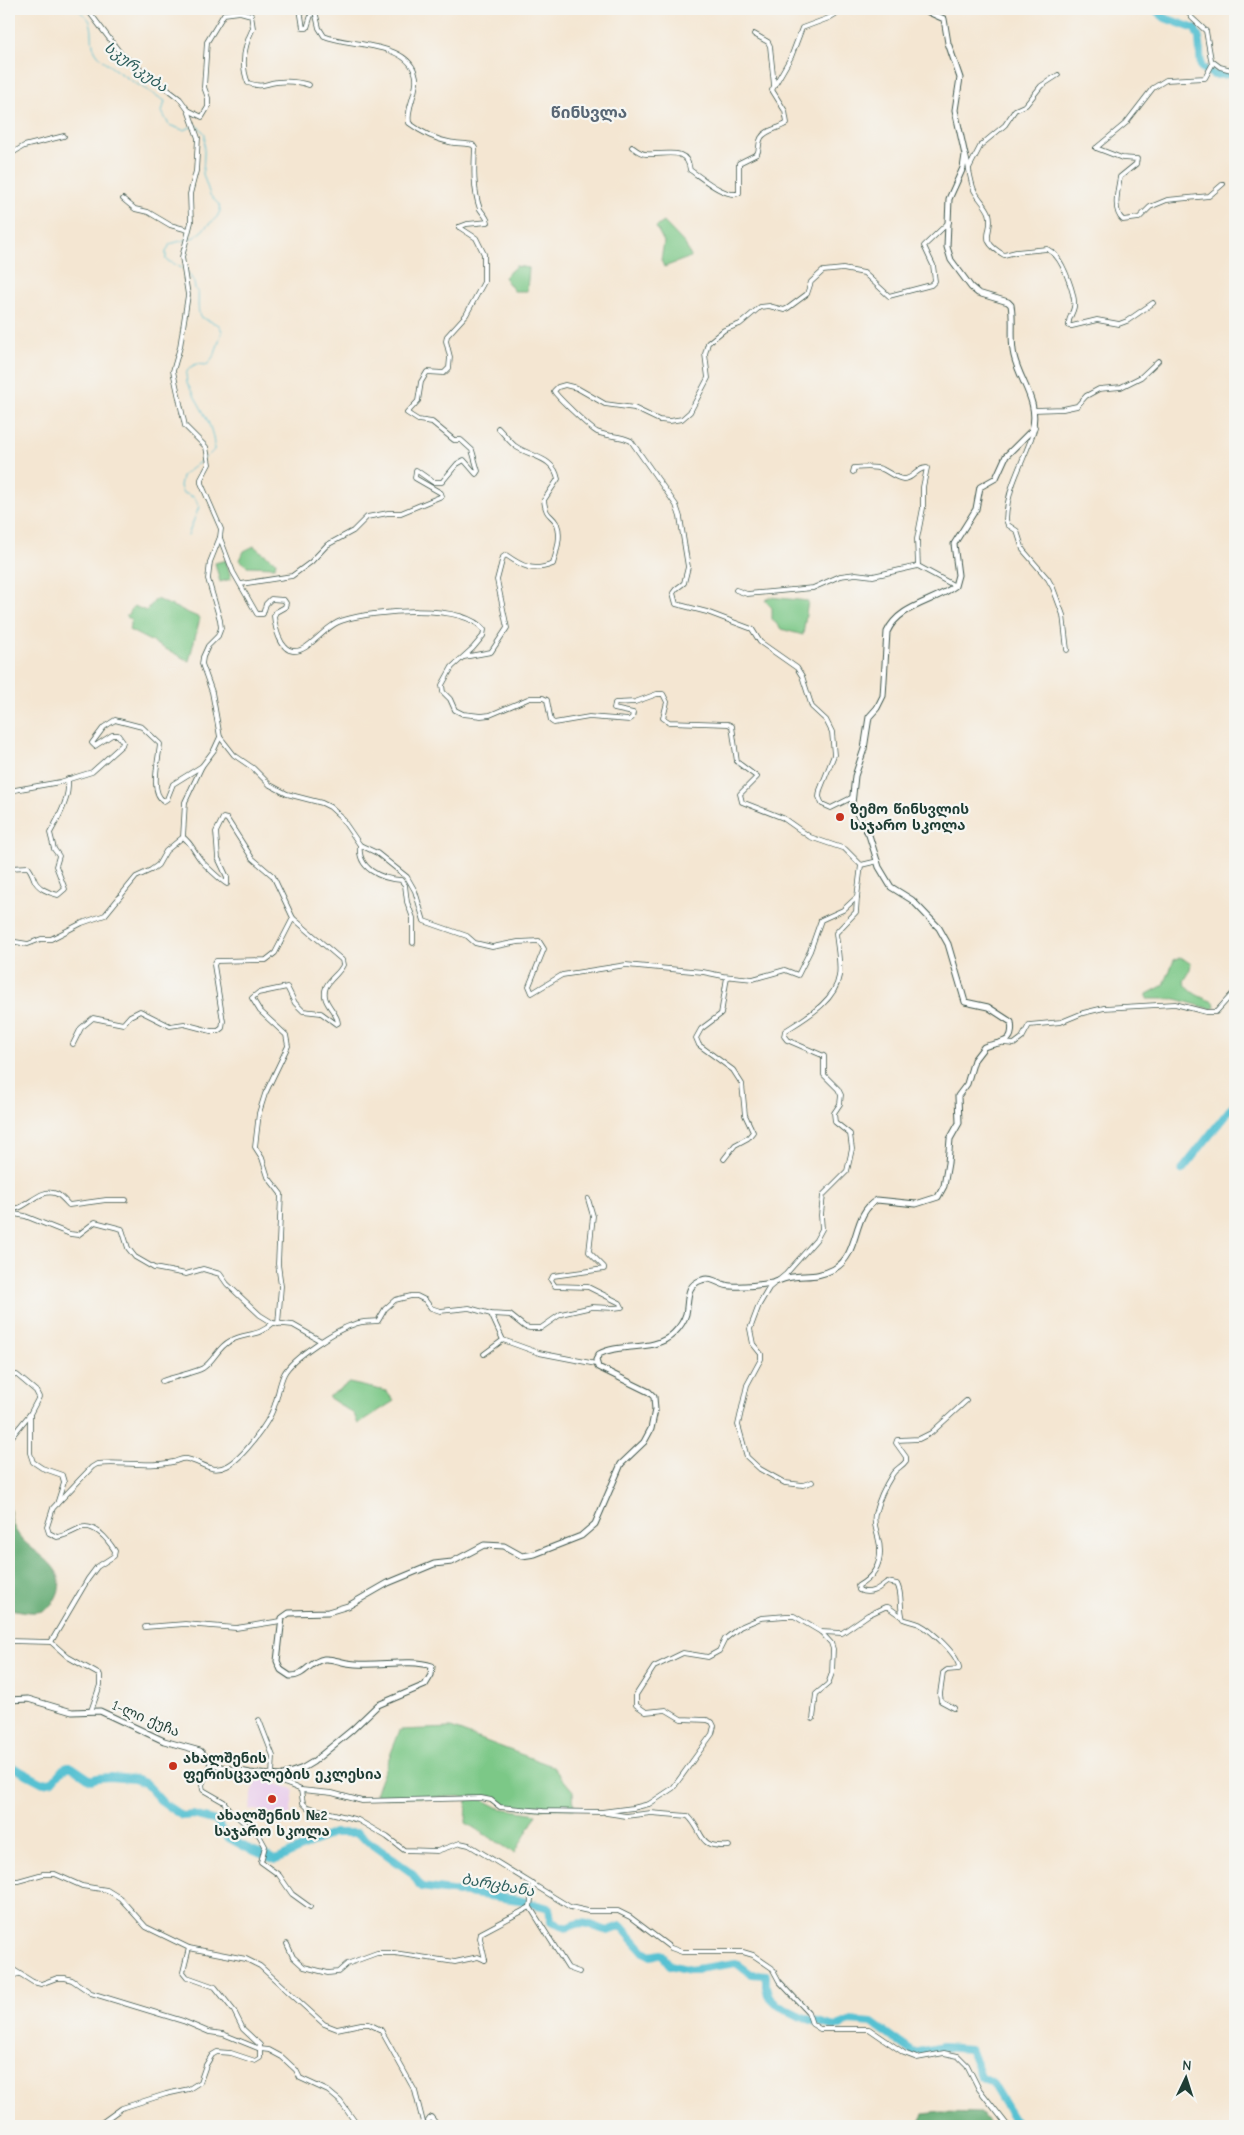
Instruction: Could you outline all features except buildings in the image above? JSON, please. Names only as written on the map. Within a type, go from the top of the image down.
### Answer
[{"type":"street","points":[[88,9],[122,54],[180,99],[188,110],[198,138],[196,171],[190,194],[191,222],[184,243],[183,266],[188,295],[173,374],[185,426],[202,441],[207,451],[209,464],[203,474],[201,483],[221,529],[220,537],[210,562],[208,579],[221,628],[218,636],[208,646],[202,664],[212,692],[220,737],[234,756],[253,768],[270,785],[287,794],[322,803],[330,807],[340,816],[349,832],[360,844],[377,853],[407,877],[415,891],[424,921],[467,936],[475,943],[492,947],[518,942],[539,942],[544,949],[528,986],[532,993],[562,975],[626,965],[753,979],[785,970],[798,975],[810,951],[821,920],[843,910],[857,897]]},
{"type":"street","points":[[241,584],[292,576],[311,562],[327,546],[352,531],[367,517],[388,513],[401,513],[442,496],[441,492],[414,478],[416,470],[433,482],[442,482],[457,464],[464,460],[472,471],[476,474],[478,471],[472,450],[461,440],[454,440],[432,422],[418,420],[407,413],[418,401],[421,382],[427,372],[444,373],[448,368],[450,357],[446,341],[447,336],[466,315],[484,282],[484,254],[476,238],[459,227],[467,224],[488,222],[480,210],[475,184],[476,148],[473,145],[451,143],[437,139],[409,123],[408,111],[416,76],[412,67],[402,57],[383,48],[324,36],[319,28],[315,11],[312,12],[307,28],[303,28],[300,9]]},
{"type":"street","points":[[774,85],[782,74],[804,26],[829,18],[844,9]]},
{"type":"street","points":[[922,9],[944,19],[948,43],[960,78],[955,110],[972,184],[990,217],[987,233],[989,244],[1004,256],[1016,252],[1047,249],[1056,256],[1062,265],[1074,302],[1068,321],[1069,326],[1097,320],[1119,324],[1128,321],[1153,303]]},
{"type":"street","points":[[1186,9],[1192,18],[1206,31],[1212,63],[1205,78],[1166,80],[1153,88],[1126,124],[1096,148],[1122,158],[1137,159],[1136,164],[1120,177],[1117,208],[1119,217],[1123,220],[1139,218],[1150,208],[1167,200],[1209,196],[1223,184]]},
{"type":"street","points":[[9,12],[12,23],[9,29]]},
{"type":"street","points":[[188,110],[202,117],[208,108],[208,98],[204,86],[207,42],[224,14],[240,12],[250,15],[253,28],[246,41],[242,69],[248,82],[265,86],[275,82],[299,82],[310,86]]},
{"type":"street","points":[[632,147],[647,154],[676,153],[684,156],[689,162],[690,170],[715,187],[736,195],[739,193],[739,163],[757,154],[760,139],[764,134],[782,127],[787,122],[785,111],[773,94],[774,85],[770,46],[754,34]]},
{"type":"street","points":[[1212,63],[1235,71]]},
{"type":"street","points":[[969,168],[981,145],[1005,125],[1012,112],[1026,105],[1040,86],[1058,75]]},
{"type":"street","points":[[9,155],[24,146],[64,136]]},
{"type":"street","points":[[965,155],[963,168],[949,200],[947,247],[951,260],[970,287],[978,293],[1008,302],[1010,305],[1014,354],[1021,379],[1030,393],[1035,426],[1028,450],[1010,486],[1006,520],[1008,525],[1017,531],[1024,550],[1053,588],[1063,615],[1067,650]]},
{"type":"street","points":[[123,199],[135,209],[148,212],[170,225],[188,230]]},
{"type":"street","points":[[852,798],[832,808],[822,804],[819,797],[834,754],[832,732],[826,720],[812,707],[802,676],[797,668],[760,642],[752,629],[707,612],[676,604],[673,599],[673,593],[684,583],[688,567],[680,517],[676,505],[631,441],[624,437],[598,432],[584,424],[578,414],[557,397],[554,391],[558,387],[565,385],[577,388],[605,404],[634,408],[659,420],[682,419],[690,412],[708,378],[705,354],[708,343],[715,336],[740,324],[760,307],[768,306],[784,310],[793,306],[806,294],[812,282],[822,272],[843,269],[858,270],[869,276],[889,296],[934,284],[935,274],[924,246],[948,222]]},
{"type":"street","points":[[1034,410],[1063,409],[1077,406],[1086,396],[1099,389],[1121,387],[1142,376],[1158,361]]},
{"type":"street","points":[[1004,1043],[1012,1031],[1011,1022],[988,1007],[965,1002],[952,955],[939,928],[912,900],[891,887],[878,867],[878,861],[869,835],[852,804],[852,798],[855,776],[864,750],[869,717],[878,708],[884,696],[887,632],[890,625],[913,607],[948,592],[955,586],[958,575],[954,544],[976,509],[980,487],[996,478],[1006,456],[1028,436],[1034,423]]},
{"type":"street","points":[[462,658],[491,652],[508,628],[497,580],[503,557],[506,555],[519,564],[540,569],[553,564],[557,548],[558,535],[556,524],[546,512],[544,500],[558,479],[556,470],[545,460],[515,446],[498,428]]},
{"type":"street","points":[[853,472],[854,468],[870,467],[904,480],[909,479],[921,468],[927,468],[923,487],[923,508],[917,539],[918,566]]},
{"type":"street","points":[[220,537],[233,572],[253,610],[257,614],[263,614],[266,604],[271,599],[284,600],[286,603],[285,607],[276,612],[274,616],[282,644],[288,650],[294,651],[306,648],[325,630],[343,620],[395,612],[432,611],[456,614],[484,630],[481,638],[452,667],[442,688],[455,710],[463,714],[490,715],[530,698],[537,697],[547,700],[551,721],[554,723],[589,717],[628,720],[632,718],[632,713],[614,709],[615,704],[638,702],[657,694],[664,694],[668,702],[663,718],[669,722],[728,724],[734,730],[737,762],[757,777],[740,794],[742,802],[783,818],[810,837],[845,850],[861,865]]},
{"type":"street","points":[[736,590],[748,594],[812,588],[840,576],[856,574],[873,576],[918,566],[955,586]]},
{"type":"street","points":[[9,791],[42,786],[92,772],[122,745],[123,742],[118,735],[112,735],[95,746],[92,743],[104,727],[116,720],[142,727],[160,744],[156,773],[157,787],[163,801],[167,799],[174,782],[202,766]]},
{"type":"street","points":[[9,941],[28,944],[41,938],[51,939],[82,923],[105,915],[136,877],[158,865],[166,851],[183,837],[185,802],[202,766],[214,750],[220,737]]},
{"type":"street","points":[[9,868],[28,868],[32,872],[34,881],[48,892],[58,895],[65,889],[56,866],[59,856],[54,849],[50,833],[58,819],[69,789],[68,779]]},
{"type":"street","points":[[183,837],[192,844],[201,862],[211,868],[227,884],[227,877],[218,858],[216,832],[223,818],[227,819],[252,858],[273,876],[293,918],[342,960],[343,965],[329,981],[324,992],[326,1002],[337,1016],[338,1023],[336,1024],[321,1013],[303,1011],[295,1003],[287,987],[258,993],[252,998],[260,1011],[286,1035],[288,1046],[265,1094],[259,1113],[255,1147],[262,1158],[268,1177],[281,1194],[278,1264],[281,1286],[278,1324]]},
{"type":"street","points":[[360,844],[359,852],[367,868],[378,876],[401,880],[405,885],[407,902],[413,918],[413,942]]},
{"type":"street","points":[[861,865],[878,861]]},
{"type":"street","points":[[812,1482],[802,1485],[785,1483],[760,1470],[747,1457],[738,1425],[747,1385],[761,1359],[761,1354],[752,1344],[750,1329],[759,1305],[773,1283],[786,1274],[816,1240],[822,1229],[820,1215],[824,1195],[847,1171],[851,1160],[850,1134],[835,1122],[834,1113],[840,1104],[841,1095],[838,1089],[824,1075],[824,1056],[787,1040],[784,1036],[785,1031],[814,1012],[834,990],[839,976],[836,933],[856,912],[861,865]]},
{"type":"street","points":[[73,1044],[81,1028],[93,1018],[123,1024],[130,1016],[140,1011],[170,1026],[184,1024],[218,1031],[222,1028],[223,1022],[214,965],[216,961],[266,960],[274,953],[293,918]]},
{"type":"street","points":[[724,1159],[736,1145],[748,1138],[753,1132],[745,1116],[742,1084],[733,1070],[699,1045],[696,1038],[701,1029],[720,1014],[727,977]]},
{"type":"street","points":[[596,1364],[599,1354],[605,1351],[641,1347],[672,1336],[684,1318],[688,1293],[694,1284],[701,1280],[709,1279],[723,1286],[732,1286],[773,1283],[787,1278],[819,1275],[844,1262],[851,1249],[860,1221],[866,1210],[877,1200],[916,1204],[938,1197],[944,1186],[950,1139],[959,1123],[958,1096],[967,1084],[974,1060],[984,1047],[1004,1043],[1014,1044],[1022,1038],[1029,1025],[1061,1022],[1083,1013],[1104,1008],[1175,1004],[1206,1012],[1216,1012],[1235,991]]},
{"type":"street","points":[[9,1211],[48,1193],[57,1194],[69,1205],[106,1200],[126,1200]]},
{"type":"street","points":[[51,1642],[88,1579],[97,1567],[114,1556],[116,1551],[92,1527],[80,1528],[64,1536],[52,1536],[47,1527],[49,1516],[57,1504],[97,1464],[138,1466],[188,1459],[212,1469],[229,1465],[256,1437],[274,1408],[284,1374],[289,1367],[321,1341],[354,1324],[378,1321],[385,1309],[394,1300],[417,1296],[425,1300],[431,1308],[440,1311],[469,1308],[490,1314],[510,1315],[525,1327],[536,1328],[541,1328],[561,1314],[592,1307],[622,1307],[620,1303],[592,1289],[574,1285],[555,1286],[551,1280],[553,1276],[561,1274],[604,1269],[589,1252],[593,1216],[588,1199]]},
{"type":"street","points":[[9,1211],[70,1234],[78,1235],[95,1222],[122,1229],[128,1248],[135,1257],[154,1268],[172,1273],[186,1274],[203,1269],[220,1274],[233,1290],[256,1312],[272,1323],[293,1326],[321,1341]]},
{"type":"street","points":[[271,1775],[290,1773],[313,1762],[352,1730],[378,1705],[425,1686],[432,1671],[432,1666],[426,1664],[372,1666],[326,1659],[314,1662],[299,1675],[290,1676],[281,1670],[277,1661],[281,1621],[288,1613],[328,1612],[348,1606],[388,1583],[434,1564],[452,1562],[484,1545],[499,1545],[522,1556],[530,1555],[581,1536],[595,1524],[621,1464],[644,1442],[651,1429],[655,1410],[654,1397],[649,1392],[596,1364],[539,1353],[503,1340],[490,1314]]},
{"type":"street","points":[[162,1382],[202,1369],[211,1362],[225,1344],[233,1339],[264,1332],[272,1323]]},
{"type":"street","points":[[484,1354],[503,1340]]},
{"type":"street","points":[[9,1375],[17,1374],[36,1391],[39,1397],[30,1414],[9,1440]]},
{"type":"street","points":[[903,1619],[900,1607],[900,1589],[897,1584],[887,1582],[866,1593],[860,1590],[858,1586],[873,1575],[878,1567],[880,1552],[879,1539],[874,1524],[875,1515],[893,1474],[906,1461],[904,1453],[896,1443],[897,1440],[919,1439],[931,1433],[966,1401]]},
{"type":"street","points":[[30,1414],[30,1453],[33,1462],[62,1475],[64,1482],[57,1504]]},
{"type":"street","points":[[821,1632],[842,1633],[868,1615],[885,1607],[894,1611],[903,1619],[919,1624],[953,1653],[960,1665],[959,1669],[947,1670],[943,1673],[940,1686],[941,1701],[954,1708]]},
{"type":"street","points":[[259,1720],[273,1756],[271,1775],[276,1781],[292,1785],[301,1790],[332,1793],[362,1800],[469,1797],[491,1800],[500,1807],[520,1810],[624,1811],[649,1804],[673,1788],[712,1734],[714,1726],[712,1722],[681,1718],[666,1710],[646,1712],[636,1705],[636,1695],[654,1667],[683,1652],[708,1657],[719,1651],[725,1638],[740,1627],[761,1618],[794,1616],[821,1632],[831,1643],[834,1654],[832,1673],[828,1684],[816,1694],[813,1719]]},
{"type":"street","points":[[145,1627],[185,1624],[236,1628],[281,1621]]},
{"type":"street","points":[[9,1641],[51,1642],[68,1657],[100,1675],[100,1685],[91,1711]]},
{"type":"street","name":"1-ლი ქუჩა","points":[[9,1700],[28,1699],[72,1712],[100,1711],[164,1741],[200,1752],[211,1762],[221,1767],[271,1775]]},
{"type":"street","points":[[211,1762],[202,1785],[203,1790],[224,1802],[230,1811],[259,1835],[265,1846],[261,1862],[279,1875],[292,1894],[310,1907]]},
{"type":"street","points":[[301,1790],[303,1803],[307,1807],[358,1820],[387,1837],[404,1850],[437,1851],[444,1850],[452,1845],[469,1845],[570,1907],[588,1911],[618,1912],[630,1917],[671,1948],[682,1952],[743,1952],[753,1955],[772,1968],[778,1981],[787,1992],[802,2004],[808,2012],[812,2024],[820,2029],[869,2029],[904,2053],[917,2058],[944,2053],[958,2056],[967,2065],[979,2090],[1008,2126]]},
{"type":"street","points":[[601,1812],[626,1816],[652,1814],[688,1816],[703,1840],[709,1845],[729,1846]]},
{"type":"street","points":[[9,1881],[43,1874],[55,1874],[82,1886],[107,1890],[120,1898],[146,1926],[189,1948],[246,1959],[260,1966],[324,2024],[331,2028],[337,2029],[369,2024],[381,2030],[415,2091],[424,2126]]},
{"type":"street","points":[[533,1884],[530,1906],[568,1968],[579,1972]]},
{"type":"street","points":[[287,1944],[293,1956],[304,1967],[328,1973],[338,1972],[347,1964],[377,1953],[394,1953],[454,1962],[478,1958],[485,1960],[480,1938],[481,1934],[530,1906]]},
{"type":"street","points":[[98,2126],[122,2108],[189,2089],[200,2082],[209,2060],[217,2052],[231,2053],[255,2061],[260,2058],[260,2045],[243,2029],[234,2012],[216,1988],[187,1976],[183,1972],[189,1948]]},
{"type":"street","points":[[9,1967],[18,1974],[41,1984],[57,1978],[72,1980],[91,1993],[183,2021],[209,2032],[223,2034],[260,2049],[269,2050],[282,2057],[296,2070],[300,2078],[328,2092],[340,2101],[358,2126]]},
{"type":"street","points":[[9,1977],[18,1974]]},
{"type":"street","points":[[429,2126],[428,2121],[431,2117],[438,2126]]},
{"type":"shaded area","name":"ახალშენის №2 საჯარო სკოლა","points":[[256,1777],[270,1779],[276,1784],[294,1789],[290,1817],[249,1809]]},
{"type":"green space","points":[[664,222],[685,244],[691,257],[664,267],[661,260],[664,242],[656,227]]},
{"type":"green space","points":[[516,266],[529,268],[527,291],[514,291],[504,277]]},
{"type":"green space","points":[[254,546],[276,562],[275,567],[247,566],[240,560],[244,551]]},
{"type":"green space","points":[[226,560],[231,579],[220,582],[215,563]]},
{"type":"green space","points":[[770,597],[808,601],[803,635],[781,629],[772,619],[772,608],[765,600]]},
{"type":"green space","points":[[156,599],[200,618],[189,661],[129,630],[131,619],[126,617],[134,606],[146,611]]},
{"type":"green space","points":[[1181,957],[1191,964],[1189,973],[1184,981],[1186,985],[1196,994],[1214,1002],[1215,1007],[1211,1009],[1176,999],[1147,999],[1147,994],[1164,985],[1174,960]]},
{"type":"green space","points":[[349,1383],[386,1391],[394,1401],[358,1424],[354,1414],[328,1397]]},
{"type":"green space","points":[[9,1493],[10,1514],[15,1529],[24,1542],[56,1570],[59,1579],[59,1589],[54,1601],[45,1610],[40,1612],[9,1609]]},
{"type":"green space","points":[[451,1728],[552,1766],[573,1791],[574,1809],[519,1807],[499,1802],[491,1796],[385,1798],[375,1794],[400,1730]]},
{"type":"green space","points":[[467,1800],[484,1800],[499,1808],[537,1814],[515,1853],[466,1823]]},
{"type":"green space","points":[[940,2112],[981,2113],[988,2122],[986,2126],[918,2126],[924,2114]]},
{"type":"waterway","name":"სკურკუბა","points":[[78,9],[89,20],[96,52],[118,72],[165,101],[162,112],[169,125],[183,130],[197,125],[205,134],[203,174],[210,195],[219,205],[220,211],[217,217],[195,237],[170,244],[166,252],[166,260],[182,268]]},
{"type":"waterway","points":[[1154,9],[1165,18],[1195,29],[1199,38],[1201,67],[1214,75],[1232,74],[1235,78]]},
{"type":"waterway","name":"სკურკუბა","points":[[186,270],[194,282],[195,289],[198,291],[200,317],[219,325],[222,331],[215,354],[207,365],[196,364],[189,368],[186,374],[187,383],[212,432],[214,450],[209,455]]},
{"type":"waterway","name":"სკურკუბა","points":[[188,535],[199,507],[195,498],[182,492],[180,486],[182,476],[206,457]]},
{"type":"waterway","points":[[1182,1170],[1235,1103]]},
{"type":"waterway","name":"ბარცხანა","points":[[9,1765],[43,1783],[53,1781],[63,1769],[68,1767],[72,1767],[91,1780],[110,1777],[134,1779],[145,1783],[163,1803],[182,1816],[193,1815],[216,1821],[227,1837],[276,1860],[333,1833],[357,1833],[412,1873],[421,1887],[519,1900],[549,1908],[551,1922],[567,1928],[583,1923],[608,1931],[621,1926],[644,1952],[651,1956],[661,1954],[670,1965],[690,1970],[736,1963],[751,1974],[766,1975],[768,1995],[779,2006],[801,2017],[835,2027],[850,2021],[872,2023],[914,2053],[943,2047],[970,2049],[981,2076],[991,2082],[1018,2126]]},
{"type":"place","name":"ზემო წინსვლის საჯარო სკოლა","points":[[840,817]]},
{"type":"place","name":"ახალშენის ფერისცვალების ეკლესია","points":[[173,1766]]},
{"type":"place","name":"ახალშენის №2 საჯარო სკოლა","points":[[272,1799]]},
{"type":"district","name":"წინსვლა","points":[[589,112]]}]
